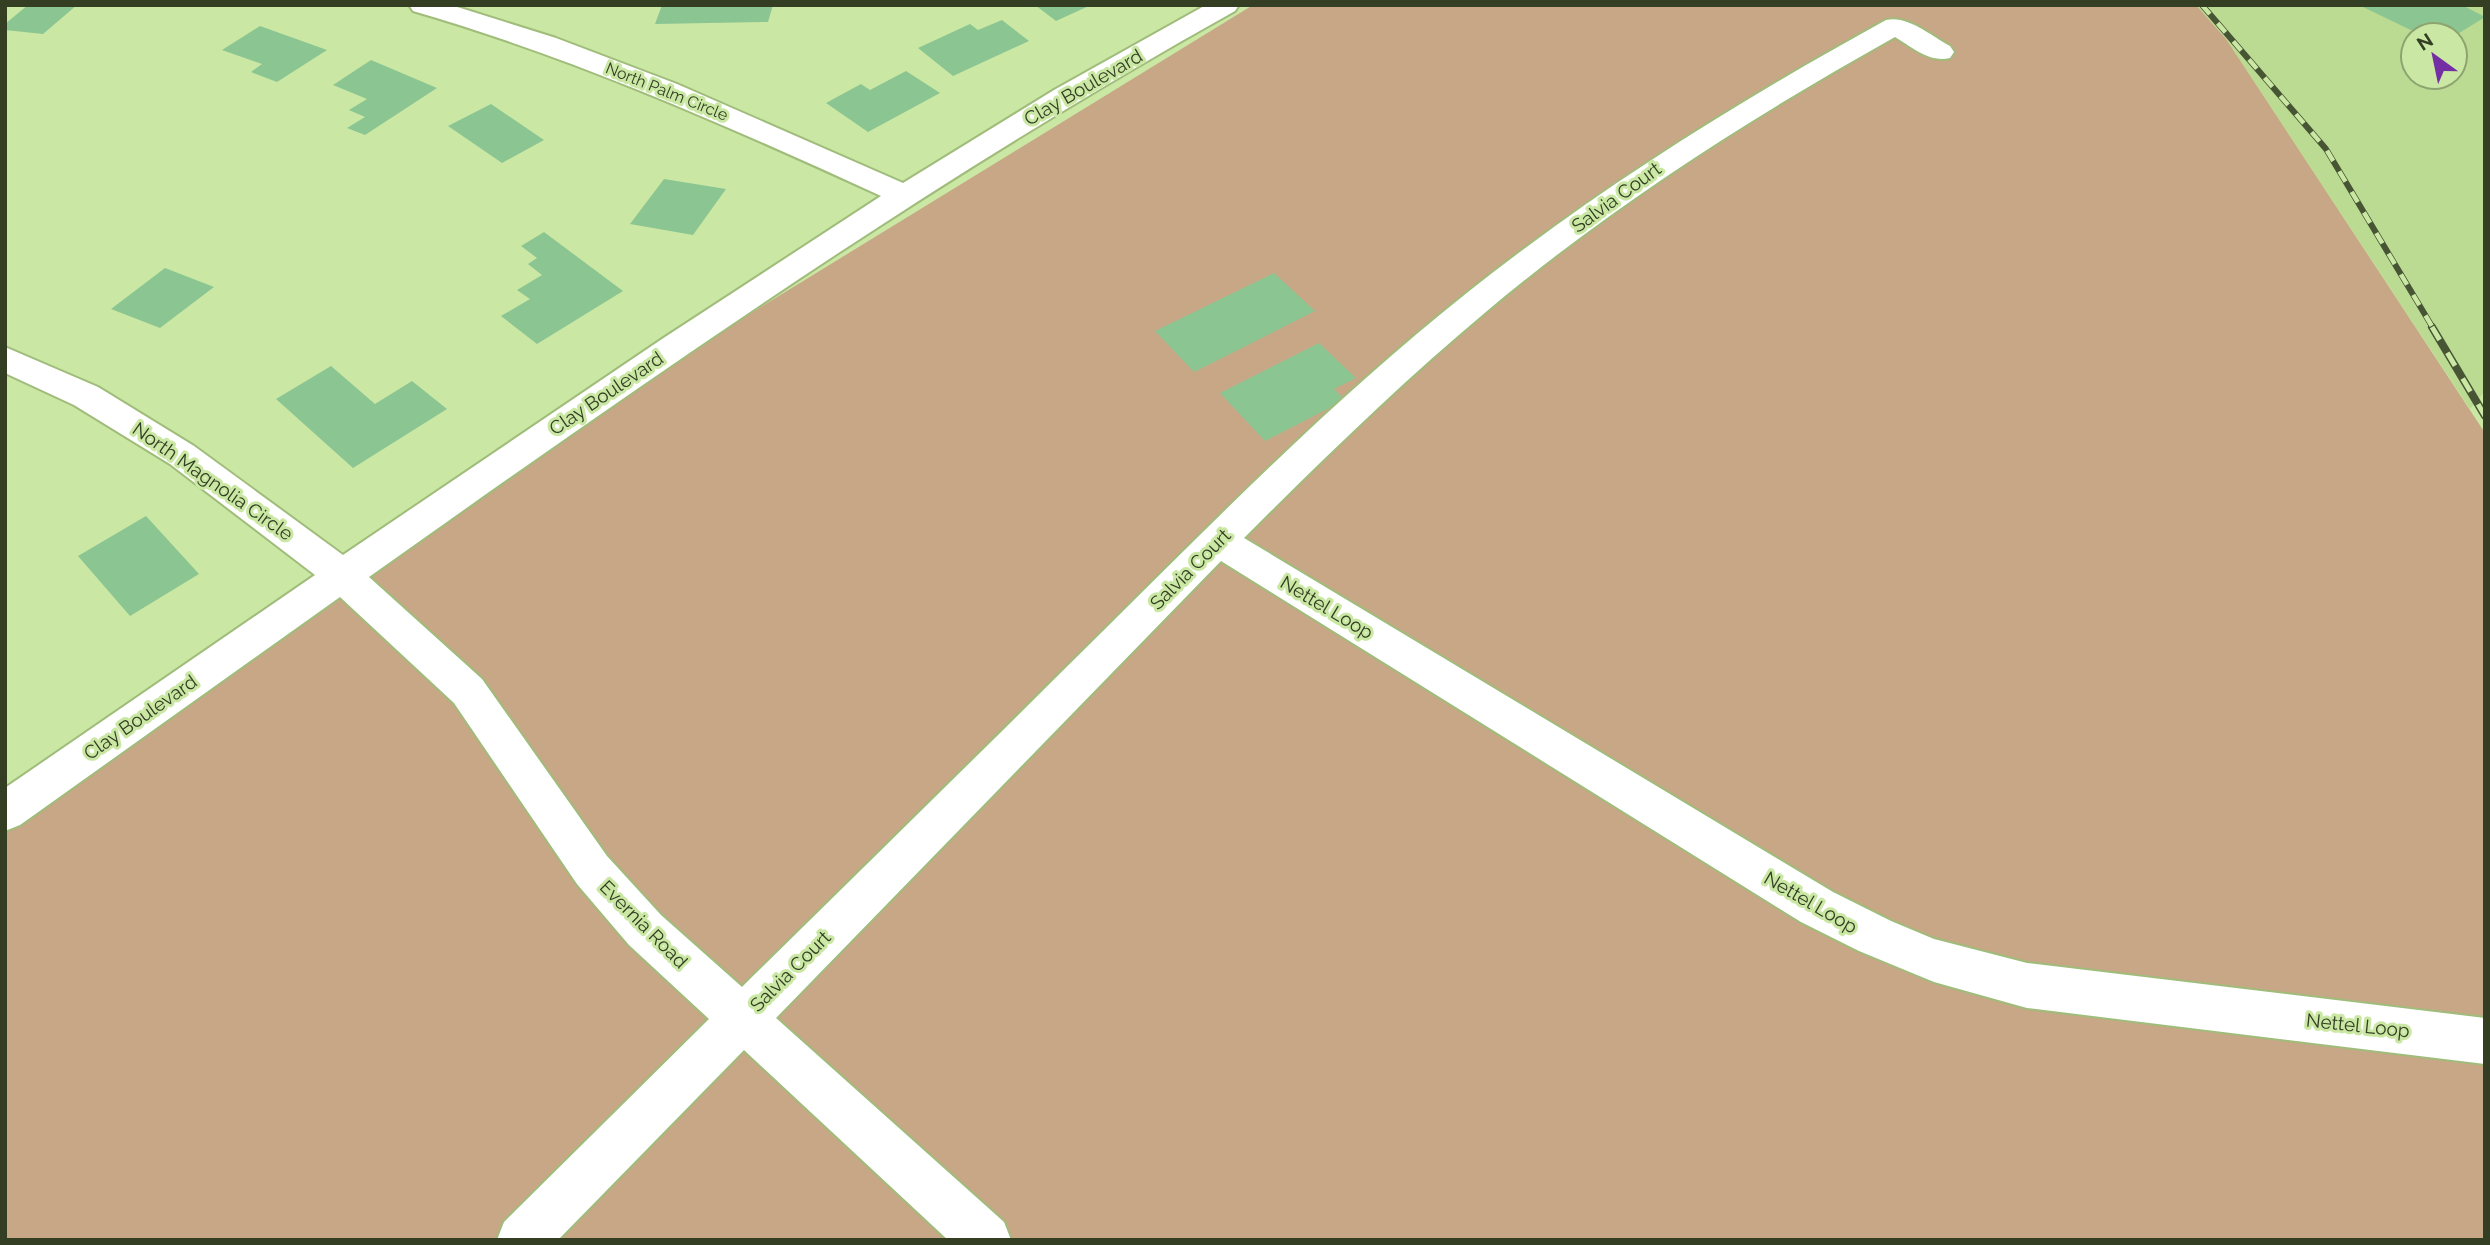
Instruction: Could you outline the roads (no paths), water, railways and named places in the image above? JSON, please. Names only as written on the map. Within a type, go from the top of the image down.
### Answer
[{"type":"street","name":"North Palm Circle","points":[[422,5],[456,9],[690,98],[904,195]]},
{"type":"street","name":"Clay Boulevard","points":[[5,812],[341,574],[712,321],[904,195],[1050,106],[1226,5]]},
{"type":"street","name":"Salvia Court","points":[[522,1240],[1218,541],[1338,425],[1425,346],[1590,215],[1668,160],[1810,72],[1895,26],[1940,52]]},
{"type":"street","name":"North Magnolia Circle","points":[[5,359],[86,396],[182,455],[341,574]]},
{"type":"street","name":"Nettel Loop","points":[[1218,541],[1817,907],[1910,954],[2009,984],[2060,992],[2485,1041]]},
{"type":"street","name":"Evernia Road","points":[[341,574],[468,691],[592,870],[617,901],[986,1240]]},
{"type":"railway","points":[[2202,5],[2326,149],[2433,328]]},
{"type":"railway","points":[[2432,327],[2485,416]]}]
